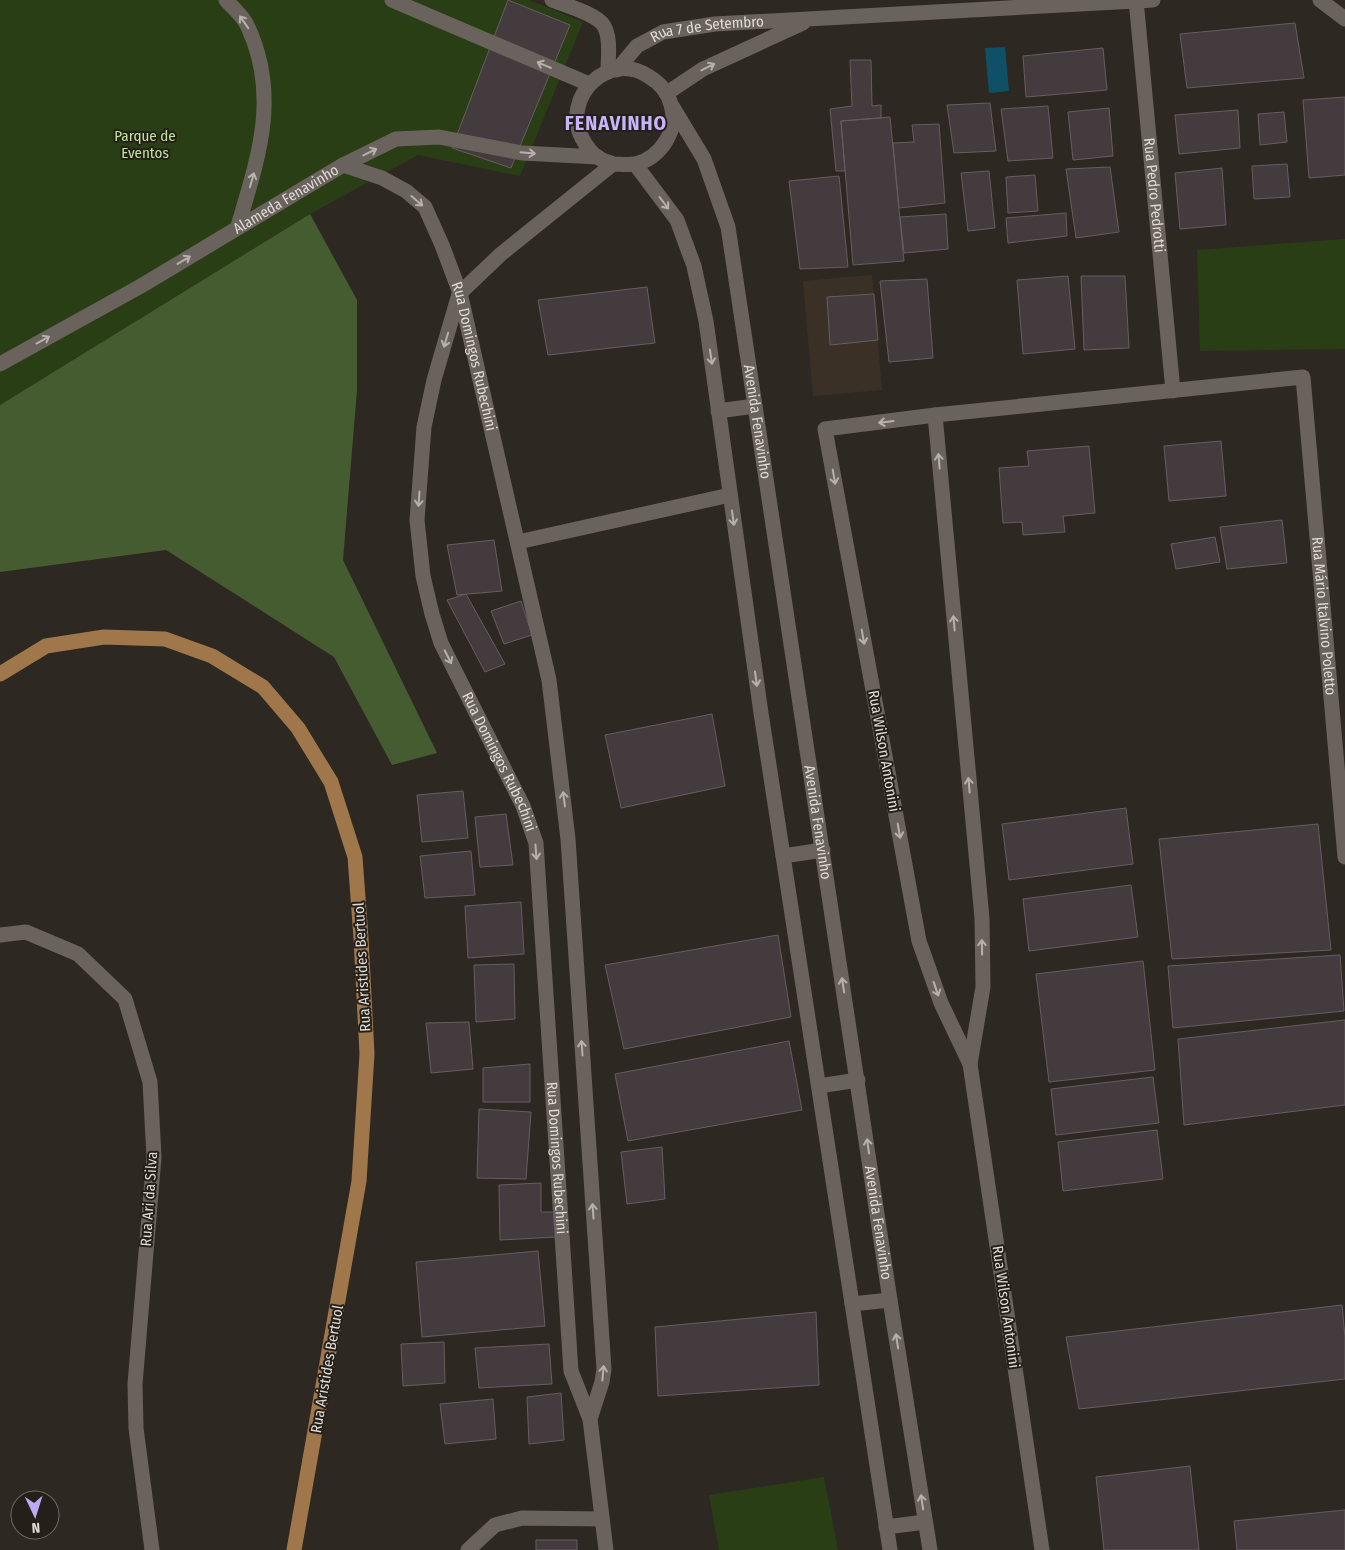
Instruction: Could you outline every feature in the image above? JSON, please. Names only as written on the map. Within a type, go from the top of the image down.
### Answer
[{"type":"main road","name":"Rua Aristides Bertuol","points":[[0,674],[46,646],[104,636],[165,639],[212,656],[263,687],[298,728],[331,782],[355,857],[367,1054],[359,1181],[294,1550]]},
{"type":"street","points":[[226,0],[248,26],[258,56],[265,88],[265,117],[257,161],[238,226]]},
{"type":"street","points":[[392,0],[589,84]]},
{"type":"street","points":[[552,0],[597,18],[604,26],[613,71]]},
{"type":"street","name":"Rua 7 de Setembro","points":[[613,71],[638,46],[663,32],[715,24],[1153,0]]},
{"type":"street","points":[[1320,0],[1345,20]]},
{"type":"street","name":"Rua Pedro Pedrotti","points":[[1136,1],[1173,391]]},
{"type":"street","name":"Rua 7 de Setembro","points":[[670,100],[703,68],[811,19]]},
{"type":"street","points":[[631,69],[645,74],[658,82],[670,100],[673,121],[669,136],[661,149],[649,159],[635,164],[613,164],[598,157],[586,146],[578,131],[576,114],[580,98],[589,84],[603,74],[613,71],[631,69]]},
{"type":"street","name":"Avenida Fenavinho","points":[[670,100],[704,159],[728,227],[890,1300],[930,1550]]},
{"type":"street","name":"Alameda Fenavinho","points":[[0,364],[141,286],[342,165],[396,139],[440,137],[522,153],[598,157]]},
{"type":"street","points":[[342,165],[382,178],[406,191],[425,207],[460,293],[501,254],[613,164]]},
{"type":"street","points":[[635,164],[677,220],[694,266],[706,321],[783,856],[890,1550]]},
{"type":"street","name":"Rua Domingos Rubechini","points":[[460,293],[550,680],[568,839],[604,1369],[602,1382],[590,1419]]},
{"type":"street","name":"Rua Domingos Rubechini","points":[[460,293],[434,380],[424,427],[417,520],[423,576],[441,643],[523,806],[536,842],[571,1371],[590,1419],[606,1550]]},
{"type":"street","name":"Rua Mário Italvino Poletto","points":[[1173,391],[1303,377],[1345,856]]},
{"type":"street","points":[[935,415],[1173,391]]},
{"type":"street","points":[[718,411],[755,406]]},
{"type":"street","name":"Rua Wilson Antonini","points":[[970,1064],[983,987],[982,918],[935,415],[825,430],[919,941],[941,1002],[970,1064],[1042,1550]]},
{"type":"street","points":[[518,542],[730,495]]},
{"type":"street","points":[[783,856],[823,850]]},
{"type":"street","name":"Rua Ari da Silva","points":[[0,935],[26,932],[78,954],[125,999],[150,1082],[154,1157],[135,1384],[136,1428],[152,1550]]},
{"type":"street","points":[[818,1086],[858,1080]]},
{"type":"street","points":[[852,1304],[890,1300]]},
{"type":"street","points":[[468,1550],[495,1525],[522,1518],[602,1519]]},
{"type":"street","points":[[886,1528],[925,1522]]},
{"type":"shaded area","points":[[872,275],[882,390],[813,396],[803,281]]},
{"type":"green space","name":"Parque de Eventos","points":[[0,0],[529,0],[583,22],[520,176],[418,155],[310,214],[0,405]]},
{"type":"green space","points":[[310,214],[357,300],[357,390],[343,560],[437,753],[392,765],[334,657],[166,550],[0,572],[0,405]]},
{"type":"green space","points":[[1345,239],[1345,349],[1200,351],[1197,250]]},
{"type":"green space","points":[[824,1477],[838,1550],[719,1550],[709,1495]]},
{"type":"water","points":[[1005,47],[1009,91],[989,93],[985,48]]},
{"type":"building","points":[[508,0],[570,25],[511,168],[452,148]]},
{"type":"building","points":[[1295,23],[1304,78],[1187,88],[1180,34]]},
{"type":"building","points":[[1103,48],[1107,90],[1026,97],[1023,56]]},
{"type":"building","points":[[850,60],[871,60],[872,106],[881,105],[881,118],[841,121],[845,171],[836,171],[830,109],[852,106]]},
{"type":"building","points":[[1345,97],[1345,175],[1309,178],[1303,100]]},
{"type":"building","points":[[990,103],[996,151],[954,153],[947,105]]},
{"type":"building","points":[[1048,106],[1053,158],[1008,161],[1001,109]]},
{"type":"building","points":[[1109,108],[1113,156],[1073,160],[1068,112]]},
{"type":"building","points":[[1238,110],[1240,148],[1179,154],[1175,115]]},
{"type":"building","points":[[1284,112],[1287,142],[1260,145],[1258,114]]},
{"type":"building","points":[[890,117],[904,261],[853,265],[841,121]]},
{"type":"building","points":[[939,124],[945,203],[899,208],[893,143],[914,142],[912,125]]},
{"type":"building","points":[[1287,164],[1290,197],[1254,199],[1252,166]]},
{"type":"building","points":[[1110,167],[1119,232],[1076,238],[1066,169]]},
{"type":"building","points":[[1222,168],[1226,225],[1180,229],[1175,173]]},
{"type":"building","points":[[989,171],[995,228],[968,231],[961,173]]},
{"type":"building","points":[[1035,175],[1038,211],[1008,213],[1006,177]]},
{"type":"building","points":[[839,176],[848,267],[800,269],[789,181]]},
{"type":"building","points":[[1066,213],[1067,236],[1008,243],[1006,218]]},
{"type":"building","points":[[946,214],[948,249],[904,253],[900,217]]},
{"type":"building","points":[[1068,276],[1075,349],[1023,354],[1017,280]]},
{"type":"building","points":[[1081,276],[1125,276],[1129,348],[1084,350]]},
{"type":"building","points":[[927,279],[933,358],[889,362],[880,281]]},
{"type":"building","points":[[647,287],[655,343],[548,355],[538,300]]},
{"type":"building","points":[[874,294],[878,340],[830,345],[827,297]]},
{"type":"building","points":[[1221,441],[1226,496],[1169,501],[1164,446]]},
{"type":"building","points":[[1089,446],[1095,513],[1063,516],[1065,532],[1023,535],[1022,522],[1003,523],[999,468],[1029,466],[1027,451]]},
{"type":"building","points":[[1282,520],[1287,563],[1227,569],[1220,527]]},
{"type":"building","points":[[1215,537],[1220,562],[1176,569],[1171,544]]},
{"type":"building","points":[[494,540],[502,591],[457,595],[447,545]]},
{"type":"building","points":[[466,594],[505,664],[485,672],[447,600]]},
{"type":"building","points":[[521,601],[532,635],[504,644],[491,611]]},
{"type":"building","points":[[712,714],[725,786],[621,808],[605,735]]},
{"type":"building","points":[[463,791],[468,838],[422,842],[417,795]]},
{"type":"building","points":[[1126,808],[1133,864],[1009,880],[1002,824]]},
{"type":"building","points":[[506,814],[513,865],[480,867],[475,817]]},
{"type":"building","points":[[1318,824],[1331,950],[1172,959],[1159,839]]},
{"type":"building","points":[[471,851],[475,895],[425,898],[420,856]]},
{"type":"building","points":[[1131,885],[1138,937],[1029,951],[1023,899]]},
{"type":"building","points":[[521,902],[524,954],[468,958],[465,906]]},
{"type":"building","points":[[778,935],[791,1017],[624,1049],[605,965]]},
{"type":"building","points":[[1340,955],[1344,1011],[1173,1028],[1168,966]]},
{"type":"building","points":[[1143,961],[1155,1070],[1049,1082],[1036,974]]},
{"type":"building","points":[[514,964],[515,1019],[476,1022],[474,965]]},
{"type":"building","points":[[1345,1020],[1345,1105],[1184,1125],[1178,1039]]},
{"type":"building","points":[[469,1022],[473,1069],[431,1073],[426,1023]]},
{"type":"building","points":[[789,1041],[802,1110],[628,1141],[615,1074]]},
{"type":"building","points":[[530,1064],[530,1102],[483,1102],[483,1068]]},
{"type":"building","points":[[1153,1077],[1159,1123],[1056,1135],[1051,1089]]},
{"type":"building","points":[[479,1109],[531,1112],[526,1179],[477,1178]]},
{"type":"building","points":[[1157,1130],[1163,1179],[1063,1191],[1058,1142]]},
{"type":"building","points":[[662,1147],[665,1199],[627,1204],[621,1152]]},
{"type":"building","points":[[541,1183],[541,1212],[557,1212],[558,1237],[500,1240],[499,1185]]},
{"type":"building","points":[[538,1251],[545,1326],[422,1337],[416,1262]]},
{"type":"building","points":[[1342,1305],[1345,1337],[1345,1379],[1079,1409],[1066,1337]]},
{"type":"building","points":[[816,1312],[819,1385],[658,1396],[655,1327]]},
{"type":"building","points":[[444,1342],[445,1383],[403,1386],[401,1344]]},
{"type":"building","points":[[549,1344],[552,1384],[479,1388],[475,1348]]},
{"type":"building","points":[[561,1393],[564,1440],[529,1444],[527,1397]]},
{"type":"building","points":[[493,1399],[496,1439],[445,1444],[440,1404]]},
{"type":"building","points":[[1190,1466],[1199,1550],[1104,1550],[1096,1477]]},
{"type":"building","points":[[1345,1510],[1345,1550],[1237,1550],[1234,1521]]},
{"type":"building","points":[[536,1540],[577,1540],[577,1550],[536,1550]]},
{"type":"district","name":"FENAVINHO","points":[[616,123]]}]
